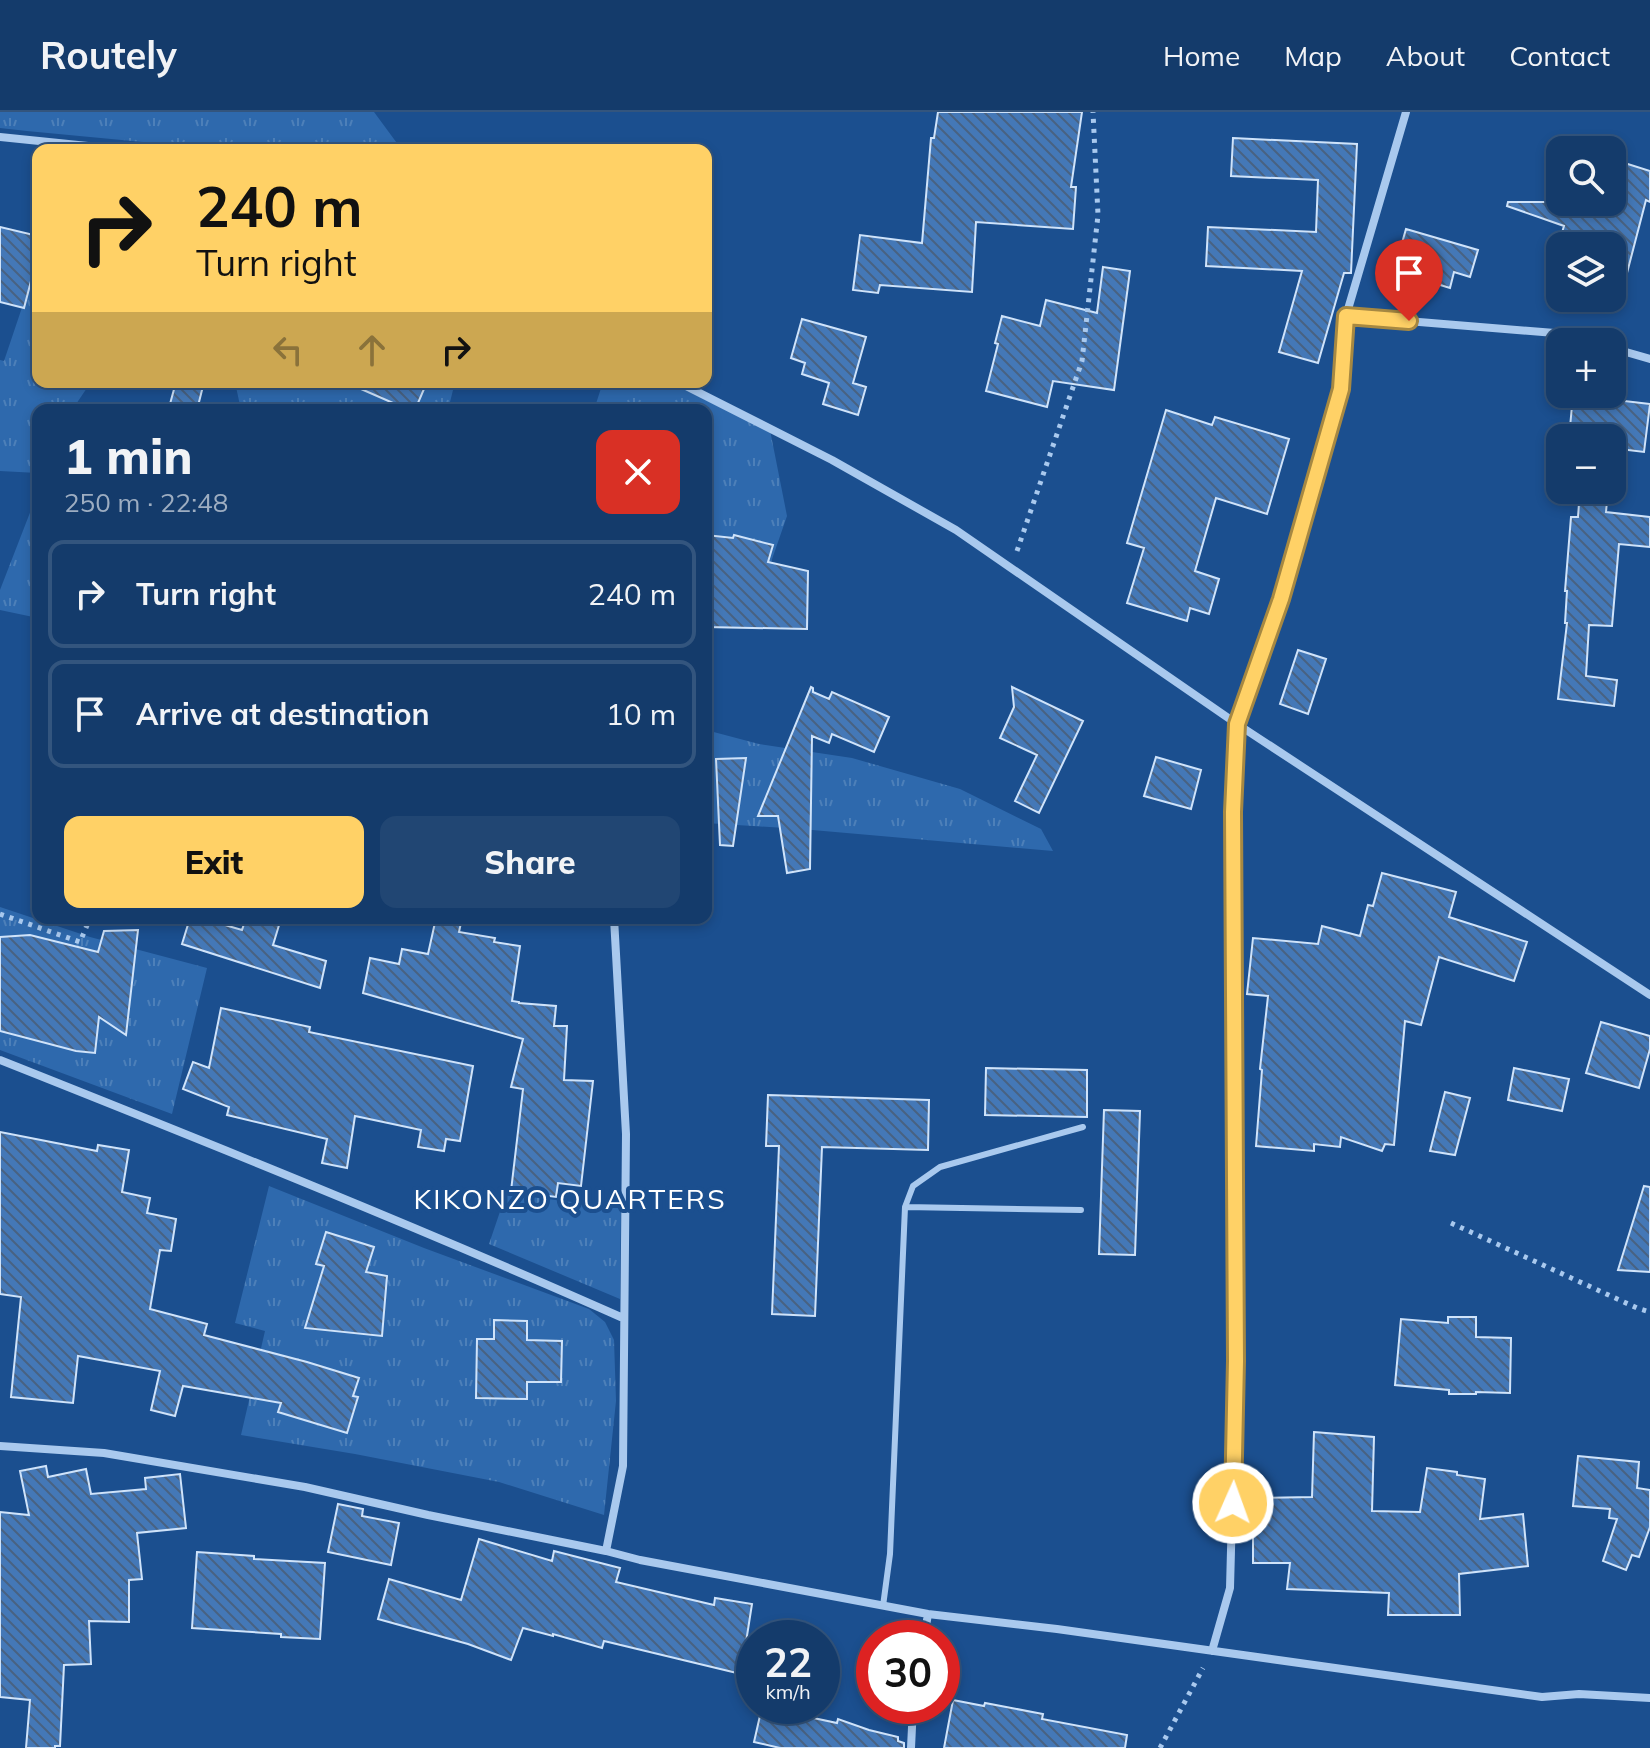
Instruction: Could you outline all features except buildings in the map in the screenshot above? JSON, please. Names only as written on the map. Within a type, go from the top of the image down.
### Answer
[{"type":"street","points":[[1212,1651],[1230,1588],[1236,1361],[1233,812],[1237,724],[1281,599],[1341,389],[1346,316],[1406,112]]},
{"type":"street","points":[[0,137],[68,144]]},
{"type":"street","points":[[1346,316],[1546,332]]},
{"type":"street","points":[[1626,352],[1650,359]]},
{"type":"street","points":[[690,388],[832,460],[956,530],[1237,724],[1650,995]]},
{"type":"street","points":[[606,1551],[623,1466],[626,1134],[614,924]]},
{"type":"street","points":[[0,1060],[247,1158],[623,1318]]},
{"type":"street","points":[[0,1446],[104,1453],[305,1487],[655,1563],[928,1614],[1057,1629],[1542,1697],[1579,1694],[1650,1698]]},
{"type":"street","points":[[927,1620],[928,1614]]},
{"type":"street","points":[[911,1748],[912,1724]]},
{"type":"lane","points":[[883,1606],[890,1554],[905,1207],[913,1186],[940,1167],[1083,1127]]},
{"type":"lane","points":[[905,1207],[1081,1210]]},
{"type":"path","points":[[1011,568],[1082,361],[1098,215],[1093,112]]},
{"type":"path","points":[[0,914],[80,942],[88,924]]},
{"type":"path","points":[[1451,1223],[1650,1312]]},
{"type":"path","points":[[1160,1748],[1212,1651]]},
{"type":"green space","points":[[0,112],[374,112],[398,144],[165,144],[0,128]]},
{"type":"green space","points":[[32,278],[32,388],[87,388],[76,404],[32,404],[32,473],[0,471],[0,360],[4,361]]},
{"type":"green space","points":[[236,388],[454,388],[450,404],[240,404]]},
{"type":"green space","points":[[601,388],[687,388],[769,425],[787,516],[761,591],[712,586],[712,404],[596,404]]},
{"type":"green space","points":[[32,507],[32,617],[0,610],[0,590]]},
{"type":"green space","points":[[712,732],[759,744],[852,758],[960,789],[1041,829],[1053,851],[712,823]]},
{"type":"green space","points":[[0,907],[32,918],[32,924],[51,924],[207,968],[172,1114],[0,1050]]},
{"type":"green space","points":[[269,1186],[589,1309],[605,1322],[614,1340],[616,1401],[604,1515],[499,1482],[241,1435],[265,1331],[235,1323]]},
{"type":"green space","points":[[506,1194],[621,1208],[620,1299],[489,1244]]},
{"type":"district","name":"KIKONZO QUARTERS","points":[[570,1198]]},
{"type":"route","points":[[1233,1503],[1236,1361],[1233,812],[1237,724],[1281,599],[1341,389],[1346,316],[1409,321]]}]
